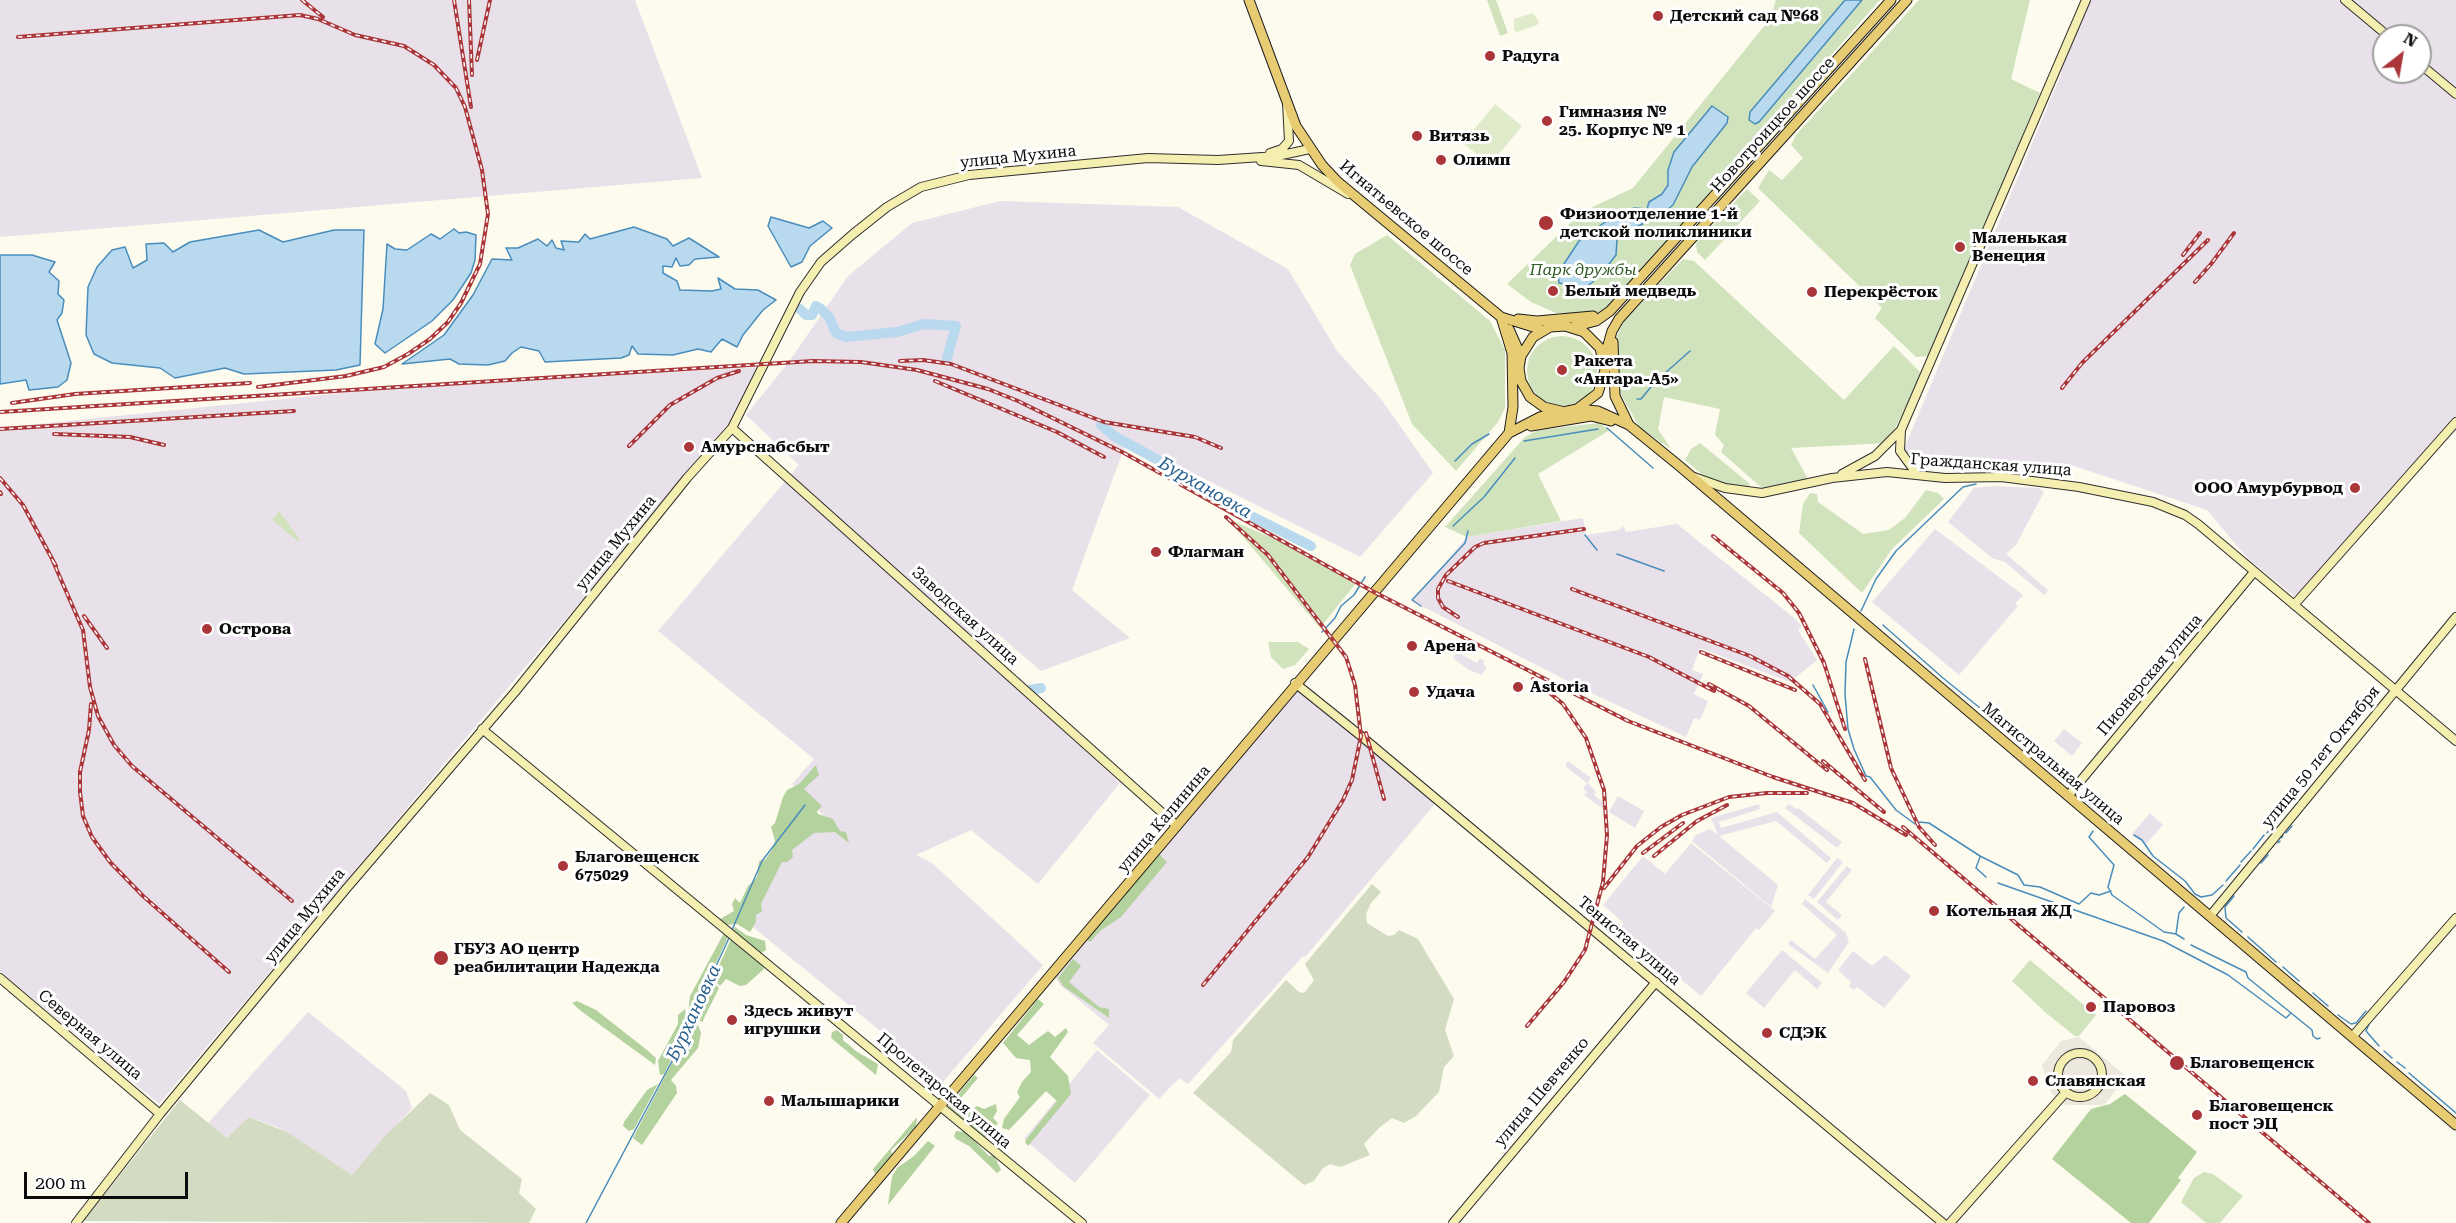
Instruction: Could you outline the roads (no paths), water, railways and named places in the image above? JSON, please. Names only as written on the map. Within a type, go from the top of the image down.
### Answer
[{"type":"main road","name":"Игнатьевское шоссе","points":[[1249,0],[1296,126],[1310,149],[1338,182],[1501,317]]},
{"type":"main road","name":"Новотроицкое шоссе","points":[[1573,327],[1596,321],[1610,311],[1891,0]]},
{"type":"main road","name":"Новотроицкое шоссе","points":[[1604,360],[1612,331],[1619,319],[1907,0]]},
{"type":"main road","points":[[1501,317],[1537,321],[1590,317],[1610,311]]},
{"type":"main road","points":[[1501,317],[1522,326],[1543,330]]},
{"type":"main road","points":[[1501,317],[1515,337],[1521,356],[1521,381],[1516,415],[1509,433]]},
{"type":"main road","points":[[1501,317],[1512,353],[1513,407],[1509,433]]},
{"type":"main road","points":[[1619,319],[1612,344],[1612,383],[1615,396],[1629,426]]},
{"type":"main road","points":[[1521,356],[1533,337],[1543,330],[1557,326],[1573,327],[1593,339],[1604,360],[1603,381],[1593,398],[1577,409]]},
{"type":"main road","points":[[1521,381],[1536,403],[1561,411]]},
{"type":"main road","points":[[1603,381],[1629,426]]},
{"type":"main road","points":[[1509,433],[1532,420],[1561,411],[1577,409],[1603,412],[1629,426]]},
{"type":"main road","points":[[1509,433],[1541,423],[1591,416],[1629,426]]},
{"type":"main road","name":"Магистральная улица","points":[[1629,426],[1694,477],[2456,1125]]},
{"type":"main road","name":"улица Калинина","points":[[841,1223],[1295,683],[1509,433]]},
{"type":"street","points":[[1832,478],[1875,456],[1901,429],[2086,0]]},
{"type":"street","points":[[2344,0],[2373,24]]},
{"type":"street","points":[[2432,74],[2456,94]]},
{"type":"street","points":[[1249,158],[1286,146],[1290,137],[1287,102]]},
{"type":"street","name":"улица Мухина","points":[[76,1223],[160,1114],[345,889],[482,729],[687,478],[732,428],[800,292],[821,262],[887,207],[921,187],[969,175],[1143,159],[1249,158],[1293,154],[1310,149]]},
{"type":"street","points":[[1249,158],[1299,165],[1362,202]]},
{"type":"street","points":[[2294,605],[2456,422]]},
{"type":"street","name":"Заводская улица","points":[[732,428],[1177,826]]},
{"type":"street","points":[[1901,429],[1900,451],[1916,473]]},
{"type":"street","name":"Гражданская улица","points":[[1694,477],[1735,490],[1762,492],[1832,478],[1887,472],[1916,473],[1945,478],[2001,477],[2079,487],[2153,502],[2185,515],[2456,741]]},
{"type":"street","name":"Пионерская улица","points":[[2067,796],[2254,572]]},
{"type":"street","name":"улица 50 лет Октября","points":[[2210,916],[2456,617]]},
{"type":"street","name":"Тенистая улица","points":[[1295,683],[1943,1223]]},
{"type":"street","name":"Пролетарская улица","points":[[482,729],[1082,1223]]},
{"type":"street","points":[[2352,1037],[2456,918]]},
{"type":"street","name":"Северная улица","points":[[0,978],[160,1114]]},
{"type":"street","name":"улица Шевченко","points":[[1453,1223],[1656,982]]},
{"type":"street","points":[[2079,1053],[2094,1058],[2102,1073],[2097,1089],[2082,1097],[2066,1092],[2059,1077],[2064,1061],[2079,1053]]},
{"type":"street","points":[[1950,1223],[2066,1092]]},
{"type":"street","points":[[1066,1223],[1073,1215]]},
{"type":"water","points":[[1845,0],[1862,0],[1759,122],[1755,124],[1749,120],[1750,112]]},
{"type":"water","points":[[1712,106],[1728,117],[1727,123],[1692,167],[1673,205],[1661,215],[1626,232],[1617,240],[1616,255],[1599,277],[1585,288],[1559,283],[1558,273],[1579,241],[1605,222],[1634,208],[1647,209],[1649,202],[1662,194],[1668,185],[1668,170],[1674,152]]},
{"type":"water","points":[[771,217],[809,228],[823,221],[832,228],[810,246],[802,262],[791,267],[768,226]]},
{"type":"water","points":[[634,227],[667,239],[673,246],[689,238],[719,257],[695,259],[689,265],[680,266],[676,258],[672,267],[663,266],[663,273],[677,281],[680,290],[721,289],[718,278],[735,289],[758,290],[776,300],[763,310],[743,335],[737,347],[722,339],[711,352],[698,349],[673,355],[638,354],[632,346],[629,355],[621,358],[545,362],[539,351],[521,347],[505,361],[488,365],[459,364],[450,359],[402,364],[444,335],[473,295],[492,259],[512,260],[506,248],[518,248],[538,239],[547,246],[552,240],[556,248],[564,250],[561,241],[579,242],[585,234],[590,239]]},
{"type":"water","points":[[454,229],[459,233],[466,232],[476,235],[475,260],[471,273],[453,300],[432,321],[385,353],[375,344],[383,309],[387,244],[395,249],[407,250],[431,234],[440,239]]},
{"type":"water","points":[[259,230],[283,242],[334,230],[364,230],[360,365],[336,370],[244,374],[225,368],[175,378],[160,368],[112,363],[94,354],[86,335],[88,287],[97,267],[112,250],[125,247],[133,268],[147,260],[146,244],[164,243],[173,252],[190,242]]},
{"type":"water","points":[[0,255],[32,255],[55,262],[49,272],[59,281],[58,294],[64,300],[62,313],[57,320],[71,363],[67,380],[58,387],[29,390],[26,380],[0,384]]},
{"type":"waterway","name":"Бурхановка","points":[[800,309],[806,315],[812,315],[816,306],[821,309],[829,317],[836,333],[846,337],[897,332],[924,324],[956,326],[947,358]]},
{"type":"waterway","points":[[1637,399],[1641,399],[1655,382],[1690,351]]},
{"type":"waterway","name":"Бурхановка","points":[[1101,425],[1114,436],[1169,466],[1229,505],[1311,546]]},
{"type":"waterway","points":[[1607,428],[1653,468]]},
{"type":"waterway","points":[[1524,441],[1598,429]]},
{"type":"waterway","points":[[1455,461],[1472,444],[1489,434]]},
{"type":"waterway","points":[[1453,526],[1484,497],[1515,458]]},
{"type":"waterway","points":[[1861,611],[1876,579],[1896,551],[1963,487],[1976,484]]},
{"type":"waterway","points":[[1421,606],[1412,600],[1465,543],[1468,531]]},
{"type":"waterway","points":[[1585,535],[1597,550]]},
{"type":"waterway","points":[[1617,554],[1664,571]]},
{"type":"waterway","name":"Бурхановка","points":[[1322,632],[1335,618],[1341,606],[1354,595],[1365,577]]},
{"type":"waterway","points":[[1883,625],[1943,678],[2069,780]]},
{"type":"waterway","points":[[1854,629],[1846,662],[1845,694],[1848,729],[1854,749],[1866,776],[1870,777],[1896,810],[1915,824]]},
{"type":"waterway","points":[[1813,685],[1828,712]]},
{"type":"waterway","name":"Бурхановка","points":[[1029,690],[1041,688]]},
{"type":"waterway","points":[[2083,799],[2108,818]]},
{"type":"waterway","name":"Бурхановка","points":[[732,930],[762,861],[805,805]]},
{"type":"waterway","points":[[2267,833],[2281,815]]},
{"type":"waterway","points":[[1919,822],[1929,823],[1980,856],[2018,875],[2024,885],[2040,887],[2079,904],[2091,893],[2099,895],[2111,891]]},
{"type":"waterway","points":[[2286,833],[2292,826]]},
{"type":"waterway","points":[[2093,831],[2089,837],[2114,865],[2108,887],[2112,895],[2164,932],[2176,934]]},
{"type":"waterway","points":[[2134,835],[2142,840],[2153,856],[2185,881],[2195,894],[2201,897],[2212,895],[2223,885]]},
{"type":"waterway","points":[[2253,849],[2264,835]]},
{"type":"waterway","points":[[2241,862],[2251,851]]},
{"type":"waterway","points":[[2261,863],[2268,855]]},
{"type":"waterway","points":[[1980,857],[1976,868],[1986,877]]},
{"type":"waterway","points":[[2226,881],[2240,865]]},
{"type":"waterway","points":[[1998,883],[2163,941],[2228,975],[2286,1018],[2290,1014]]},
{"type":"waterway","points":[[2234,896],[2225,907],[2226,918],[2242,932]]},
{"type":"waterway","points":[[2184,907],[2179,913],[2176,934],[2184,939]]},
{"type":"waterway","points":[[2248,937],[2276,962]]},
{"type":"waterway","name":"Бурхановка","points":[[586,1223],[672,1061],[729,938]]},
{"type":"waterway","points":[[2191,945],[2246,972],[2248,978],[2312,1030],[2313,1036],[2320,1038]]},
{"type":"waterway","points":[[2283,967],[2299,981]]},
{"type":"waterway","points":[[2313,993],[2328,1006]]},
{"type":"waterway","points":[[2338,1015],[2351,1024],[2356,1023],[2366,1011]]},
{"type":"waterway","points":[[2369,1024],[2366,1031],[2379,1046]]},
{"type":"waterway","points":[[2384,1051],[2392,1058]]},
{"type":"waterway","points":[[2397,1062],[2405,1068]]},
{"type":"waterway","points":[[2409,1073],[2456,1113]]},
{"type":"railway","points":[[302,0],[323,17]]},
{"type":"railway","points":[[454,0],[471,107]]},
{"type":"railway","points":[[469,0],[472,75]]},
{"type":"railway","points":[[477,60],[490,0]]},
{"type":"railway","points":[[18,37],[300,15],[318,19],[355,35],[404,46],[434,65],[456,88],[465,107],[482,170],[488,214],[480,264],[461,303],[448,322],[430,339],[384,367],[346,376],[258,387]]},
{"type":"railway","points":[[2183,255],[2200,233]]},
{"type":"railway","points":[[2195,282],[2234,233]]},
{"type":"railway","points":[[2062,388],[2082,363],[2208,240]]},
{"type":"railway","points":[[900,361],[923,360],[951,364],[1104,422],[1195,437],[1221,448]]},
{"type":"railway","points":[[0,412],[813,361],[861,362],[917,370],[988,389],[1018,401],[1124,453],[1372,591],[1628,721],[1773,777],[1853,803],[1906,835]]},
{"type":"railway","points":[[629,446],[670,405],[717,378],[739,371]]},
{"type":"railway","points":[[935,381],[1057,432],[1104,457]]},
{"type":"railway","points":[[12,403],[75,394],[250,383]]},
{"type":"railway","points":[[0,429],[294,411]]},
{"type":"railway","points":[[54,434],[130,437],[164,445]]},
{"type":"railway","points":[[0,478],[23,505],[56,566]]},
{"type":"railway","points":[[1203,985],[1308,857],[1343,800],[1352,780],[1361,736],[1355,685],[1346,657],[1268,555],[1226,517]]},
{"type":"railway","points":[[1458,617],[1443,607],[1438,598],[1438,589],[1446,575],[1475,547],[1484,543],[1584,529]]},
{"type":"railway","points":[[1713,536],[1783,593],[1799,613],[1824,663],[1845,729]]},
{"type":"railway","points":[[52,559],[83,630],[90,687],[98,716],[114,745],[132,766],[292,901]]},
{"type":"railway","points":[[1448,581],[1649,657],[1714,691]]},
{"type":"railway","points":[[1572,589],[1750,656],[1788,676],[1820,704],[1865,780]]},
{"type":"railway","points":[[84,616],[107,648]]},
{"type":"railway","points":[[1701,652],[1795,690]]},
{"type":"railway","points":[[1865,659],[1891,768],[1919,827],[1935,845]]},
{"type":"railway","points":[[1527,1026],[1564,982],[1585,950],[1603,882],[1607,835],[1604,790],[1586,738],[1563,704],[1533,679]]},
{"type":"railway","points":[[1709,684],[1749,706],[1827,770]]},
{"type":"railway","points":[[91,704],[89,730],[80,772],[80,792],[83,816],[92,837],[110,862],[143,896],[229,972]]},
{"type":"railway","points":[[1366,733],[1384,799]]},
{"type":"railway","points":[[1823,761],[1884,812]]},
{"type":"railway","points":[[1604,888],[1637,846],[1661,827],[1682,815],[1729,797],[1767,793],[1807,793]]},
{"type":"railway","points":[[1654,856],[1697,821],[1727,805]]},
{"type":"railway","points":[[1643,853],[1683,823]]},
{"type":"railway","points":[[1903,827],[2369,1223]]},
{"type":"place","name":"Детский сад №68","points":[[1658,16]]},
{"type":"place","name":"Радуга","points":[[1490,56]]},
{"type":"place","name":"Гимназия № 25. Корпус № 1","points":[[1547,121]]},
{"type":"place","name":"Витязь","points":[[1417,136]]},
{"type":"place","name":"Олимп","points":[[1441,160]]},
{"type":"place","name":"Физиоотделение 1-й детской поликлиники","points":[[1546,223]]},
{"type":"place","name":"Маленькая Венеция","points":[[1960,247]]},
{"type":"place","name":"Белый медведь","points":[[1553,291]]},
{"type":"place","name":"Перекрёсток","points":[[1812,292]]},
{"type":"place","name":"Ракета «Ангара-А5»","points":[[1562,370]]},
{"type":"place","name":"Амурснабсбыт","points":[[689,447]]},
{"type":"place","name":"ООО Амурбурвод","points":[[2355,488]]},
{"type":"place","name":"Флагман","points":[[1156,552]]},
{"type":"place","name":"Острова","points":[[207,629]]},
{"type":"place","name":"Арена","points":[[1412,646]]},
{"type":"place","name":"Astoria","points":[[1518,687]]},
{"type":"place","name":"Удача","points":[[1414,692]]},
{"type":"place","name":"Благовещенск 675029","points":[[563,866]]},
{"type":"place","name":"Котельная ЖД","points":[[1934,911]]},
{"type":"place","name":"ГБУЗ АО центр реабилитации Надежда","points":[[441,958]]},
{"type":"place","name":"Паровоз","points":[[2091,1007]]},
{"type":"place","name":"Здесь живут игрушки","points":[[732,1020]]},
{"type":"place","name":"СДЭК","points":[[1767,1033]]},
{"type":"place","name":"Благовещенск","points":[[2177,1063]]},
{"type":"place","name":"Славянская","points":[[2033,1081]]},
{"type":"place","name":"Малышарики","points":[[769,1101]]},
{"type":"place","name":"Благовещенск пост ЭЦ","points":[[2197,1115]]},
{"type":"park label","name":"Парк дружбы","points":[[1583,270]]}]
